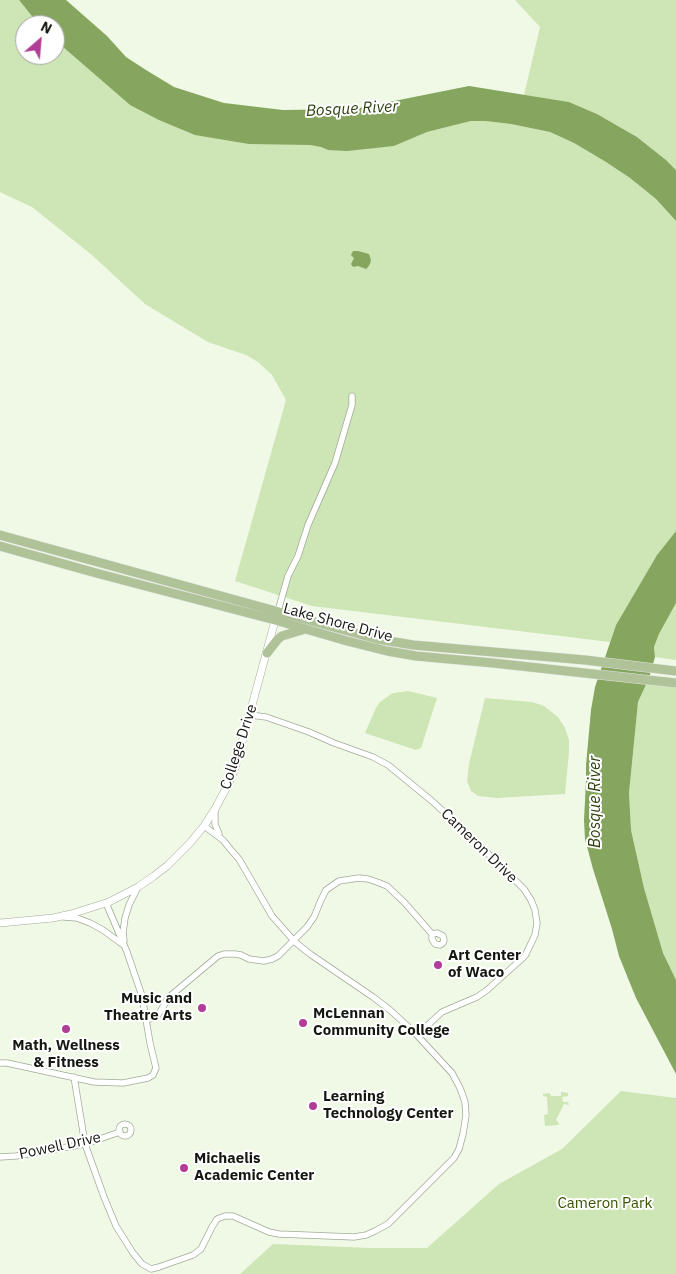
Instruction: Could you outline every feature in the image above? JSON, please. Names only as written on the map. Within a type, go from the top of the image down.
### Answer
[{"type":"main road","name":"Lake Shore Drive","points":[[0,535],[277,616],[306,629],[347,642],[401,654],[674,683]]},
{"type":"main road","name":"Lake Shore Drive","points":[[0,546],[96,573],[393,642],[585,660],[674,671]]},
{"type":"main road","points":[[267,653],[282,636],[306,629]]},
{"type":"street","points":[[277,616],[288,576],[298,556],[308,525],[335,463],[352,405],[352,396]]},
{"type":"street","name":"College Drive","points":[[0,923],[59,917],[106,903],[138,887],[167,866],[190,843],[215,809],[235,768],[277,616]]},
{"type":"street","name":"Cameron Drive","points":[[250,714],[266,717],[310,732],[373,757],[388,765],[470,836],[524,889],[531,900],[535,910],[535,936],[525,956],[487,990],[477,997],[442,1012],[417,1035]]},
{"type":"street","points":[[74,1078],[85,1144],[104,1197],[116,1226],[132,1253],[142,1264],[151,1269],[159,1268],[193,1255],[201,1249],[217,1219],[225,1216],[233,1216],[268,1232],[278,1234],[334,1237],[366,1235],[388,1224],[449,1164],[459,1149],[463,1134],[465,1102],[452,1073],[401,1020],[373,997],[310,954],[272,916],[238,859],[223,840],[215,824],[215,809]]},
{"type":"street","points":[[204,826],[223,840]]},
{"type":"street","points":[[146,1019],[158,1015],[170,997],[218,956],[235,954],[249,959],[264,961],[278,956],[314,918],[326,890],[331,885],[339,882],[359,878],[387,886],[432,934]]},
{"type":"street","points":[[124,945],[125,918],[138,887]]},
{"type":"street","points":[[0,1063],[94,1082],[123,1083],[148,1078],[153,1075],[156,1068],[142,996],[124,945],[106,903]]},
{"type":"street","points":[[59,917],[77,918],[90,923],[124,945]]},
{"type":"street","name":"Powell Drive","points":[[0,1157],[85,1144],[120,1132]]},
{"type":"green space","points":[[0,0],[19,0],[31,15],[15,15],[15,65],[65,65],[65,49],[130,105],[328,150],[394,146],[427,132],[471,121],[511,124],[550,132],[574,143],[630,178],[656,199],[676,221],[676,531],[657,555],[616,625],[610,642],[312,606],[235,581],[286,400],[272,375],[258,362],[246,355],[208,342],[145,304],[92,255],[32,207],[0,192]]},
{"type":"green space","points":[[515,0],[676,0],[676,170],[637,137],[597,114],[569,102],[524,95],[540,27]]},
{"type":"green space","points":[[676,603],[676,660],[655,657],[654,647],[659,634]]},
{"type":"green space","points":[[649,678],[676,688],[676,980],[663,953],[644,888],[631,830],[629,793],[638,702]]},
{"type":"green space","points":[[408,691],[437,698],[421,748],[416,750],[365,733],[380,702],[393,693]]},
{"type":"green space","points":[[485,698],[532,702],[544,706],[558,717],[565,728],[569,740],[565,794],[497,798],[478,796],[471,791],[467,781],[469,764]]},
{"type":"green space","name":"Cameron Park","points":[[621,1091],[676,1098],[676,1274],[240,1274],[273,1244],[427,1248],[499,1184],[562,1149]]},
{"type":"green space","points":[[561,1092],[568,1093],[568,1096],[562,1097],[563,1102],[568,1102],[569,1105],[564,1104],[556,1120],[559,1123],[558,1125],[545,1126],[544,1115],[548,1114],[547,1097],[543,1096],[543,1094],[550,1093],[551,1096],[561,1096]]},
{"type":"water","points":[[19,0],[66,0],[107,36],[126,57],[174,87],[224,103],[283,110],[354,109],[469,86],[569,102],[597,114],[637,137],[676,170],[676,221],[656,199],[630,178],[574,143],[550,132],[511,124],[471,121],[427,132],[394,146],[347,151],[328,150],[310,145],[249,144],[195,135],[130,105],[65,49],[65,15],[31,15]]},
{"type":"water","points":[[353,251],[369,254],[371,260],[366,269],[358,266],[353,267],[351,264],[354,258],[351,255]]},
{"type":"water","name":"Bosque River","points":[[676,531],[676,603],[654,647],[655,657],[649,678],[638,702],[629,793],[631,830],[644,888],[663,953],[676,980],[676,1074],[636,998],[619,956],[585,839],[584,820],[586,765],[595,687],[616,625],[657,555]]},
{"type":"place","name":"Art Center of Waco","points":[[438,965]]},
{"type":"place","name":"Music and Theatre Arts","points":[[202,1008]]},
{"type":"place","name":"McLennan Community College","points":[[303,1023]]},
{"type":"place","name":"Math, Wellness & Fitness","points":[[66,1029]]},
{"type":"place","name":"Learning Technology Center","points":[[313,1106]]},
{"type":"place","name":"Michaelis Academic Center","points":[[184,1168]]}]
